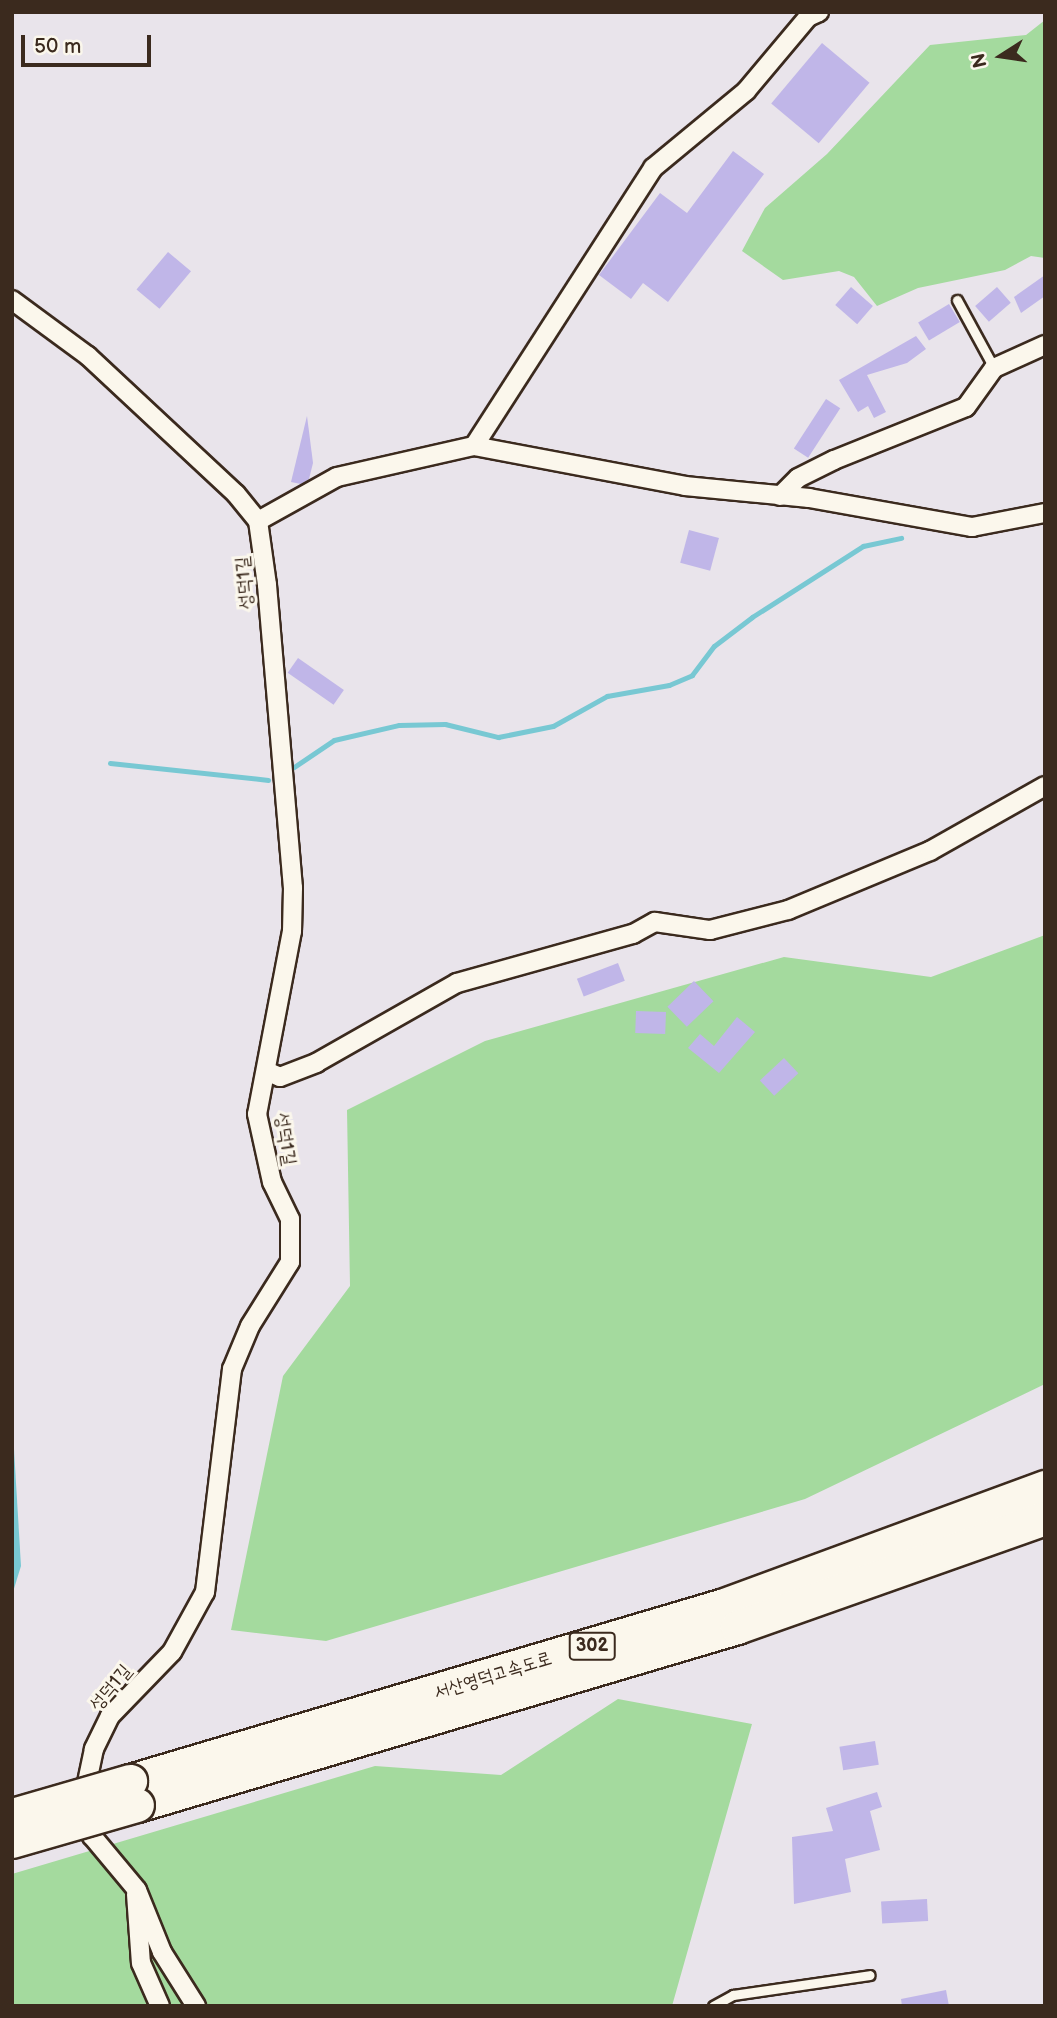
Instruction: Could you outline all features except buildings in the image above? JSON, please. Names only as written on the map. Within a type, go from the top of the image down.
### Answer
[{"type":"highway","name":"서산영덕고속도로","points":[[12,1841],[133,1793],[724,1605],[1045,1487]]},
{"type":"highway","name":"서산영덕고속도로","points":[[12,1815],[133,1793],[737,1628],[1045,1518]]},
{"type":"street","points":[[474,446],[653,168],[746,91],[808,17],[820,12]]},
{"type":"street","points":[[12,300],[88,356],[258,521],[337,477],[474,446],[685,486],[780,496],[972,527],[1045,513]]},
{"type":"street","points":[[780,496],[798,478],[847,454],[966,407],[994,368],[1045,345]]},
{"type":"street","name":"성덕1길","points":[[196,2006],[162,1952],[136,1891],[92,1836],[82,1806],[85,1778],[110,1716],[172,1652],[205,1592],[232,1369],[250,1326],[290,1262],[290,1219],[260,1142],[257,1114],[292,931],[293,888],[258,521]]},
{"type":"street","points":[[266,1071],[280,1077],[316,1063],[457,983],[634,934],[654,922],[710,930],[788,910],[943,845],[1045,786]]},
{"type":"street","points":[[136,1891],[139,1954],[160,2006]]},
{"type":"lane","points":[[957,300],[994,368]]},
{"type":"lane","points":[[713,2006],[733,1995],[870,1975]]},
{"type":"green space","points":[[1045,20],[1045,258],[1031,256],[1005,270],[918,288],[877,306],[854,277],[839,271],[783,280],[742,251],[765,208],[827,154],[930,45],[1026,35]]},
{"type":"green space","points":[[1045,935],[1045,1384],[805,1499],[326,1641],[231,1630],[283,1376],[350,1286],[347,1110],[485,1041],[784,957],[931,977]]},
{"type":"green space","points":[[618,1699],[752,1724],[672,2006],[12,2006],[12,1874],[375,1766],[501,1775]]},
{"type":"water","points":[[12,1416],[21,1566],[12,1595]]},
{"type":"waterway","points":[[294,767],[334,740],[399,725],[445,724],[498,737],[553,726],[607,696],[669,685],[692,675],[714,646],[752,617],[863,546],[901,538]]},
{"type":"waterway","points":[[110,763],[268,780]]}]
